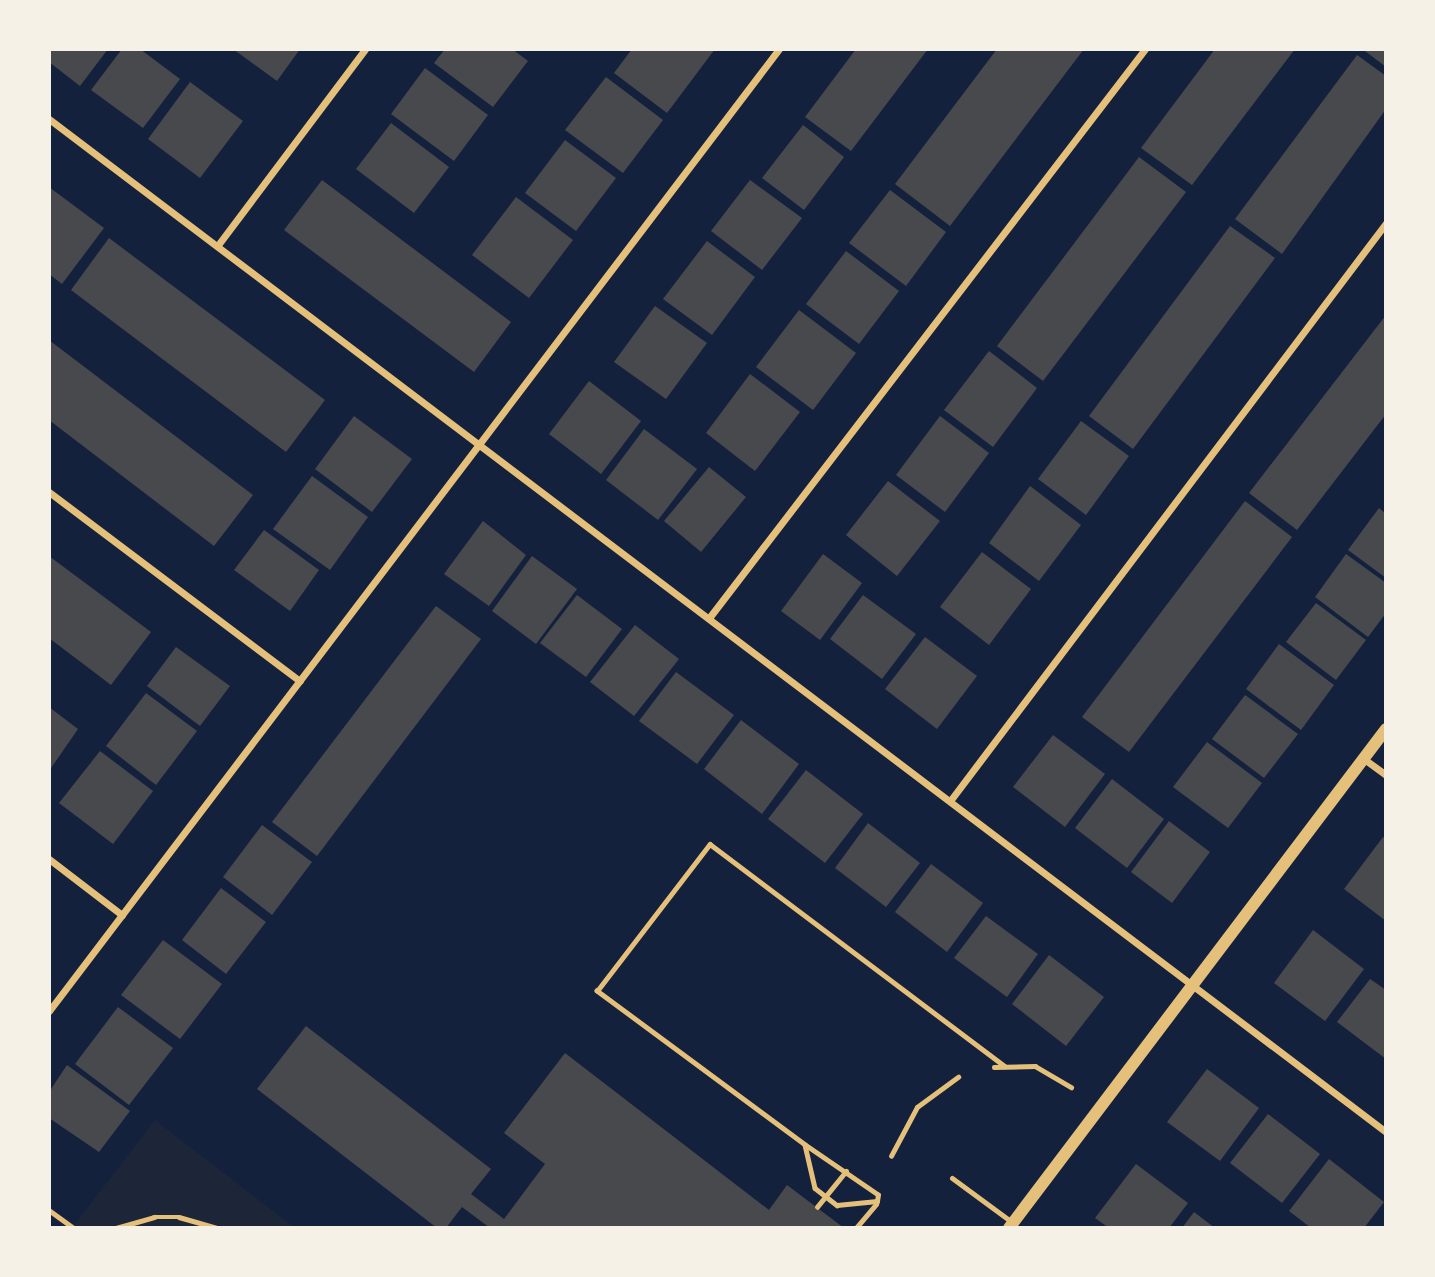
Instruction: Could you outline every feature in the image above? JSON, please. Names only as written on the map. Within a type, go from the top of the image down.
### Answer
[{"type":"street","points":[[218,245],[365,49]]},
{"type":"street","points":[[49,1011],[779,49]]},
{"type":"street","points":[[709,618],[1145,49]]},
{"type":"street","points":[[49,119],[1386,1132]]},
{"type":"street","points":[[950,802],[1386,223]]},
{"type":"street","points":[[49,492],[300,681]]},
{"type":"street","points":[[1014,1226],[1386,729]]},
{"type":"street","points":[[1364,759],[1386,775]]},
{"type":"street","points":[[49,859],[122,915]]},
{"type":"lane","points":[[952,1178],[1014,1226]]},
{"type":"path","points":[[856,1228],[878,1195],[805,1145],[597,991],[710,844],[1005,1066]]},
{"type":"path","points":[[995,1067],[1035,1066],[1071,1087]]},
{"type":"path","points":[[891,1156],[917,1107],[958,1077]]},
{"type":"path","points":[[805,1145],[815,1188],[837,1205],[877,1200]]},
{"type":"path","points":[[817,1207],[846,1171]]},
{"type":"path","points":[[49,1210],[74,1228]]},
{"type":"path","points":[[116,1228],[154,1217],[179,1217],[217,1228]]},
{"type":"shaded area","points":[[155,1120],[295,1228],[72,1228]]},
{"type":"building","points":[[49,49],[108,49],[80,86],[49,62]]},
{"type":"building","points":[[122,49],[140,49],[180,79],[143,128],[91,90]]},
{"type":"building","points":[[233,49],[300,49],[277,81]]},
{"type":"building","points":[[445,49],[512,49],[528,61],[493,107],[434,63]]},
{"type":"building","points":[[632,49],[715,49],[667,113],[614,73]]},
{"type":"building","points":[[856,49],[928,49],[851,151],[805,117]]},
{"type":"building","points":[[997,49],[1084,49],[950,226],[895,184]]},
{"type":"building","points":[[1215,49],[1295,49],[1192,185],[1141,148]]},
{"type":"building","points":[[1386,49],[1386,67],[1365,51]]},
{"type":"building","points":[[1357,55],[1386,76],[1386,109],[1282,254],[1235,219]]},
{"type":"building","points":[[425,68],[488,115],[454,161],[391,114]]},
{"type":"building","points":[[606,77],[663,120],[623,173],[565,130]]},
{"type":"building","points":[[190,82],[243,121],[200,178],[148,139]]},
{"type":"building","points":[[391,123],[449,167],[414,213],[356,169]]},
{"type":"building","points":[[803,125],[844,157],[804,210],[762,178]]},
{"type":"building","points":[[565,140],[616,178],[576,231],[525,193]]},
{"type":"building","points":[[1139,157],[1186,192],[1043,381],[997,346]]},
{"type":"building","points":[[322,180],[511,322],[474,372],[284,230]]},
{"type":"building","points":[[750,180],[802,218],[762,270],[711,231]]},
{"type":"building","points":[[49,187],[104,228],[62,284],[49,274]]},
{"type":"building","points":[[890,190],[946,232],[906,286],[849,243]]},
{"type":"building","points":[[516,197],[573,240],[529,298],[472,255]]},
{"type":"building","points":[[1230,226],[1275,258],[1133,449],[1089,416]]},
{"type":"building","points":[[109,238],[325,400],[286,452],[71,290]]},
{"type":"building","points":[[707,241],[755,277],[712,335],[663,299]]},
{"type":"building","points":[[846,251],[899,291],[859,344],[806,304]]},
{"type":"building","points":[[655,306],[707,343],[666,399],[614,362]]},
{"type":"building","points":[[799,310],[856,353],[813,410],[756,367]]},
{"type":"building","points":[[1386,315],[1386,414],[1297,530],[1249,493]]},
{"type":"building","points":[[49,340],[253,495],[214,546],[49,420]]},
{"type":"building","points":[[989,351],[1037,388],[993,447],[944,410]]},
{"type":"building","points":[[750,374],[800,412],[755,471],[706,433]]},
{"type":"building","points":[[589,381],[641,421],[601,474],[549,434]]},
{"type":"building","points":[[354,416],[412,459],[372,512],[315,469]]},
{"type":"building","points":[[940,416],[989,453],[945,512],[896,475]]},
{"type":"building","points":[[1081,421],[1129,456],[1086,515],[1038,479]]},
{"type":"building","points":[[644,429],[697,469],[658,520],[606,480]]},
{"type":"building","points":[[709,467],[746,497],[701,552],[664,521]]},
{"type":"building","points":[[312,476],[368,517],[330,570],[273,529]]},
{"type":"building","points":[[888,481],[940,521],[897,576],[846,535]]},
{"type":"building","points":[[1030,486],[1081,525],[1039,581],[989,543]]},
{"type":"building","points":[[1245,501],[1292,537],[1129,752],[1082,717]]},
{"type":"building","points":[[1379,508],[1386,514],[1386,578],[1348,550]]},
{"type":"building","points":[[483,521],[526,555],[489,606],[444,574]]},
{"type":"building","points":[[264,530],[319,570],[290,611],[234,570]]},
{"type":"building","points":[[982,552],[1031,589],[989,645],[940,607]]},
{"type":"building","points":[[823,554],[862,583],[820,640],[781,611]]},
{"type":"building","points":[[1346,554],[1386,583],[1386,613],[1368,637],[1315,597]]},
{"type":"building","points":[[49,556],[151,632],[111,685],[49,638]]},
{"type":"building","points":[[532,556],[577,589],[536,644],[492,611]]},
{"type":"building","points":[[577,595],[622,629],[586,677],[540,643]]},
{"type":"building","points":[[863,595],[916,634],[882,679],[830,639]]},
{"type":"building","points":[[1316,603],[1366,640],[1336,680],[1286,642]]},
{"type":"building","points":[[436,606],[481,639],[317,856],[272,822]]},
{"type":"building","points":[[635,625],[679,659],[634,716],[590,682]]},
{"type":"building","points":[[925,637],[977,676],[937,729],[885,689]]},
{"type":"building","points":[[1279,644],[1334,685],[1301,730],[1246,689]]},
{"type":"building","points":[[176,647],[230,686],[200,726],[147,686]]},
{"type":"building","points":[[676,672],[734,715],[697,764],[639,721]]},
{"type":"building","points":[[146,693],[197,731],[156,785],[106,746]]},
{"type":"building","points":[[1245,695],[1298,734],[1264,778],[1212,739]]},
{"type":"building","points":[[49,707],[78,729],[49,771]]},
{"type":"building","points":[[741,720],[799,764],[762,814],[704,769]]},
{"type":"building","points":[[1053,735],[1105,774],[1065,827],[1013,787]]},
{"type":"building","points":[[1207,742],[1262,783],[1228,828],[1173,787]]},
{"type":"building","points":[[100,751],[153,791],[113,844],[59,803]]},
{"type":"building","points":[[806,770],[863,814],[825,863],[768,819]]},
{"type":"building","points":[[1112,779],[1164,819],[1127,868],[1075,828]]},
{"type":"building","points":[[1169,821],[1210,852],[1172,903],[1131,872]]},
{"type":"building","points":[[868,823],[920,863],[886,907],[835,868]]},
{"type":"building","points":[[262,825],[312,862],[272,915],[223,877]]},
{"type":"building","points":[[1383,837],[1386,839],[1386,921],[1344,889]]},
{"type":"building","points":[[931,864],[983,903],[947,952],[895,912]]},
{"type":"building","points":[[221,888],[266,922],[226,974],[182,940]]},
{"type":"building","points":[[986,916],[1038,954],[1007,997],[954,958]]},
{"type":"building","points":[[1313,930],[1364,969],[1325,1021],[1274,983]]},
{"type":"building","points":[[163,940],[222,984],[180,1039],[121,995]]},
{"type":"building","points":[[1049,955],[1104,997],[1066,1046],[1012,1004]]},
{"type":"building","points":[[1370,979],[1386,990],[1386,1059],[1337,1022]]},
{"type":"building","points":[[118,1007],[173,1048],[129,1105],[75,1064]]},
{"type":"building","points":[[306,1026],[491,1169],[471,1194],[504,1219],[545,1164],[504,1133],[565,1053],[769,1210],[787,1185],[844,1228],[490,1228],[462,1207],[446,1228],[437,1228],[257,1089]]},
{"type":"building","points":[[67,1065],[130,1111],[99,1152],[49,1118],[49,1092]]},
{"type":"building","points":[[1207,1069],[1259,1108],[1220,1161],[1167,1122]]},
{"type":"building","points":[[1268,1114],[1320,1154],[1282,1203],[1230,1163]]},
{"type":"building","points":[[1329,1159],[1384,1202],[1364,1228],[1311,1228],[1289,1211]]},
{"type":"building","points":[[1136,1164],[1188,1203],[1169,1228],[1109,1228],[1095,1218]]},
{"type":"building","points":[[1194,1212],[1215,1228],[1182,1228]]}]
